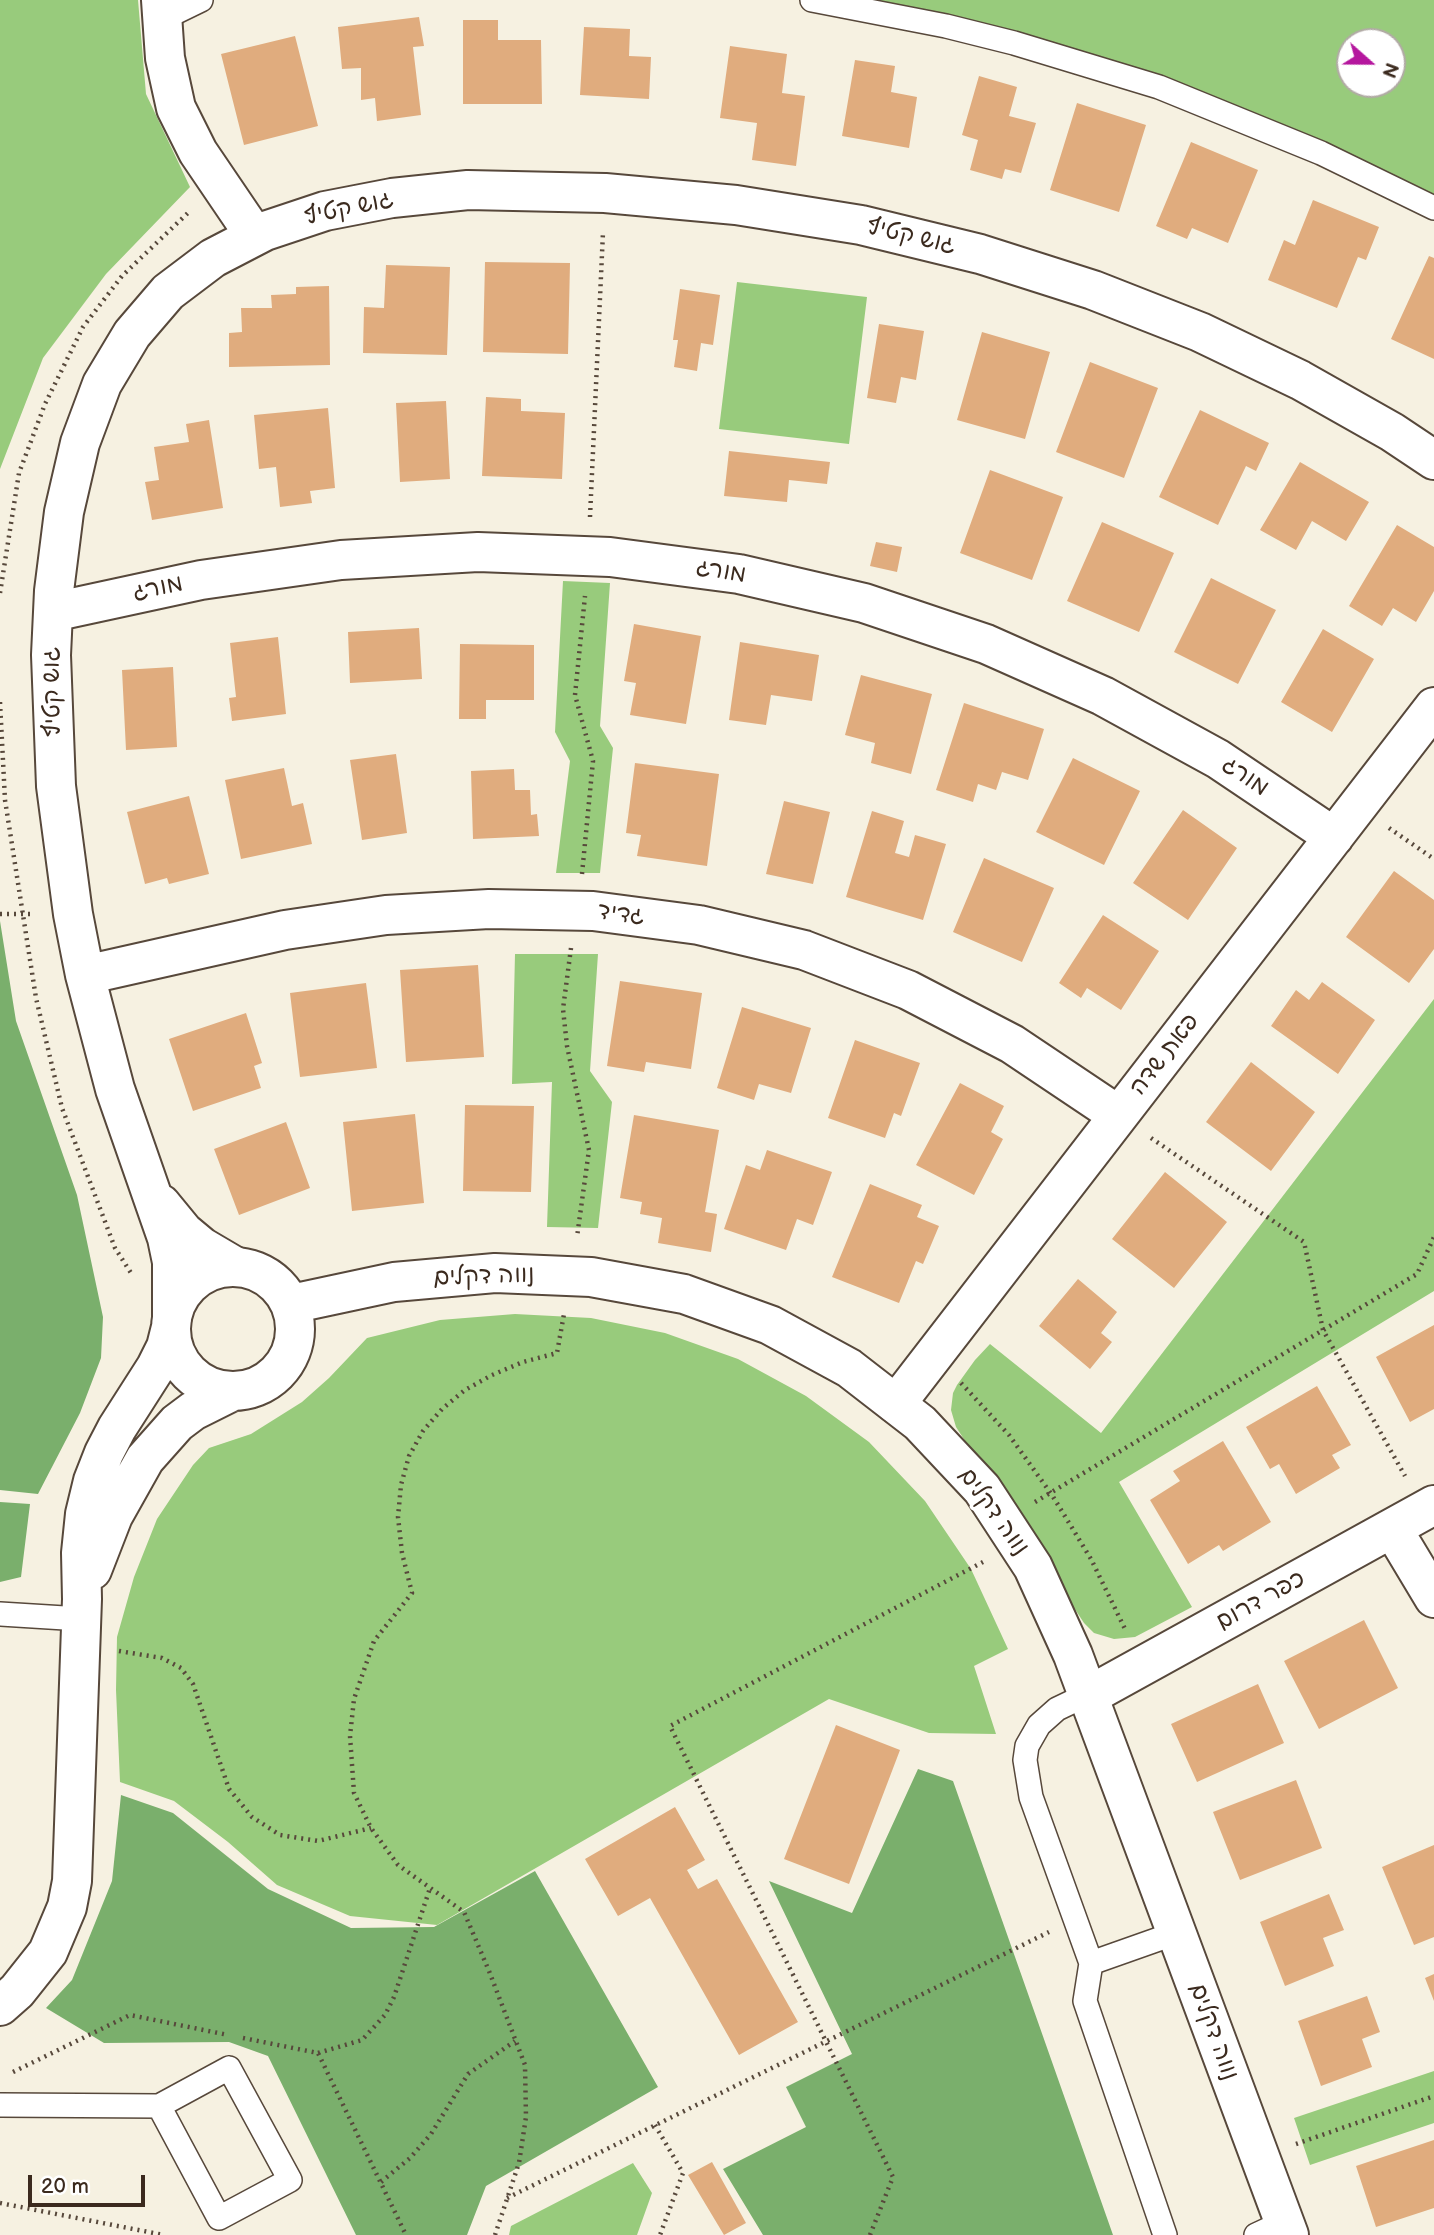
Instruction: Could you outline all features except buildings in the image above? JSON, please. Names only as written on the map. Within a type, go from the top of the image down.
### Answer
[{"type":"street","points":[[161,9],[165,58],[176,108],[198,152],[255,236]]},
{"type":"street","name":"גוש קטיף","points":[[172,1322],[172,1262],[163,1225],[115,1089],[85,975],[65,863],[56,786],[51,682],[53,612],[64,512],[80,443],[102,384],[132,334],[168,292],[213,258],[255,236],[324,211],[392,198],[468,190],[604,193],[736,205],[861,225],[980,254],[1093,290],[1200,332],[1300,380],[1392,432],[1434,460]]},
{"type":"street","name":"מורג","points":[[53,612],[201,580],[341,560],[478,552],[610,557],[739,574],[864,603],[986,643],[1103,696],[1218,759],[1334,837]]},
{"type":"street","name":"פאת שדה","points":[[896,1404],[1434,707]]},
{"type":"street","name":"גדיד","points":[[85,975],[285,930],[386,915],[489,909],[577,911],[699,925],[804,950],[908,990],[1001,1038],[1118,1115]]},
{"type":"street","name":"גוש קטיף","points":[[150,1188],[184,1232],[212,1254],[236,1267]]},
{"type":"street","points":[[0,2006],[17,1991],[48,1952],[67,1907],[72,1881],[81,1553],[85,1514],[93,1481],[117,1429],[166,1347],[180,1298],[192,1282],[208,1272],[236,1267],[265,1275],[280,1288],[291,1304],[296,1332],[292,1352],[282,1369],[259,1387],[231,1392],[193,1411],[177,1423],[145,1459],[113,1516],[81,1621]]},
{"type":"street","name":"נווה דקלים","points":[[291,1304],[394,1282],[495,1273],[591,1277],[684,1294],[770,1325],[849,1368],[920,1423],[982,1489],[1033,1567],[1073,1655],[1260,2156],[1277,2231]]},
{"type":"street","points":[[172,1322],[173,1346],[187,1371],[211,1388],[231,1392]]},
{"type":"street","points":[[1417,1515],[1434,1598]]},
{"type":"street","name":"כפר דרום","points":[[1088,1696],[1417,1515]]},
{"type":"lane","points":[[161,9],[201,0]]},
{"type":"lane","points":[[812,0],[946,26],[1014,43],[1159,88],[1321,153],[1434,208]]},
{"type":"lane","points":[[0,1614],[81,1621]]},
{"type":"lane","points":[[1088,1696],[1058,1709],[1039,1725],[1027,1746],[1025,1760],[1031,1797],[1091,1964],[1085,2001],[1165,2235]]},
{"type":"lane","points":[[1091,1964],[1176,1933]]},
{"type":"lane","points":[[0,2105],[159,2106],[229,2068],[290,2180],[219,2218],[159,2106]]},
{"type":"path","points":[[495,2235],[519,2163],[526,2117],[525,2064],[464,1913],[398,1865],[371,1828],[354,1793],[350,1736],[354,1699],[374,1641],[412,1593],[402,1553],[398,1517],[401,1485],[409,1456],[423,1431],[442,1409],[465,1390],[523,1362],[557,1353],[572,1276],[589,1150],[567,1046],[563,1009],[586,853],[593,761],[575,695],[589,557],[604,193]]},
{"type":"path","points":[[1357,807],[1434,859]]},
{"type":"path","points":[[1118,1115],[1304,1242],[1323,1330],[1417,1515]]},
{"type":"path","points":[[870,2235],[893,2177],[670,1726],[1010,1532],[1050,1492],[1417,1274],[1434,1237]]},
{"type":"path","points":[[932,1355],[1009,1435],[1050,1492],[1091,1559],[1141,1667]]},
{"type":"path","points":[[81,1621],[181,1668],[193,1684],[229,1789],[252,1817],[280,1835],[318,1841],[371,1828]]},
{"type":"path","points":[[318,2053],[362,2040],[385,2015],[430,1888]]},
{"type":"path","points":[[507,2197],[1075,1919]]},
{"type":"path","points":[[381,2182],[410,2158],[431,2134],[468,2074],[515,2041]]},
{"type":"path","points":[[1260,2156],[1434,2096]]},
{"type":"path","points":[[656,2125],[683,2173],[660,2235]]},
{"type":"path","points":[[0,2203],[164,2235]]},
{"type":"green space","points":[[0,0],[138,0],[146,94],[190,187],[106,274],[43,358],[0,469]]},
{"type":"green space","points":[[870,0],[1434,0],[1434,196],[1325,143],[1241,108],[1088,53],[1017,33]]},
{"type":"green space","points":[[737,282],[867,297],[849,444],[719,429]]},
{"type":"green space","points":[[563,581],[610,583],[600,726],[613,748],[600,873],[556,873],[570,761],[555,732]]},
{"type":"green space","points":[[0,921],[16,1021],[77,1195],[103,1317],[101,1358],[80,1413],[38,1494],[0,1490]]},
{"type":"green space","points":[[515,954],[598,954],[590,1071],[612,1102],[598,1228],[547,1227],[552,1082],[512,1084]]},
{"type":"green space","points":[[1434,999],[1434,1291],[1119,1482],[1192,1607],[1135,1637],[1114,1639],[1094,1633],[1084,1623],[956,1427],[951,1410],[957,1385],[990,1344],[1101,1433]]},
{"type":"green space","points":[[515,1314],[591,1318],[665,1333],[738,1359],[806,1396],[869,1442],[925,1501],[971,1569],[1008,1649],[974,1666],[996,1734],[929,1733],[829,1699],[437,1925],[350,1916],[277,1885],[228,1842],[174,1801],[120,1782],[117,1637],[134,1577],[157,1519],[193,1465],[209,1448],[251,1434],[302,1402],[367,1338],[440,1320]]},
{"type":"green space","points":[[0,1502],[30,1504],[21,1577],[0,1582]]},
{"type":"green space","points":[[918,1769],[953,1781],[1113,2235],[763,2235],[723,2169],[806,2127],[786,2087],[852,2054],[769,1881],[852,1913]]},
{"type":"green space","points":[[121,1795],[173,1813],[268,1889],[351,1928],[434,1927],[535,1871],[658,2087],[486,2186],[467,2235],[356,2235],[268,2056],[229,2042],[104,2043],[46,2008],[72,1980],[112,1881]]},
{"type":"green space","points":[[1434,2071],[1434,2123],[1310,2165],[1294,2118]]},
{"type":"green space","points":[[633,2163],[652,2193],[637,2235],[509,2235],[511,2226]]}]
